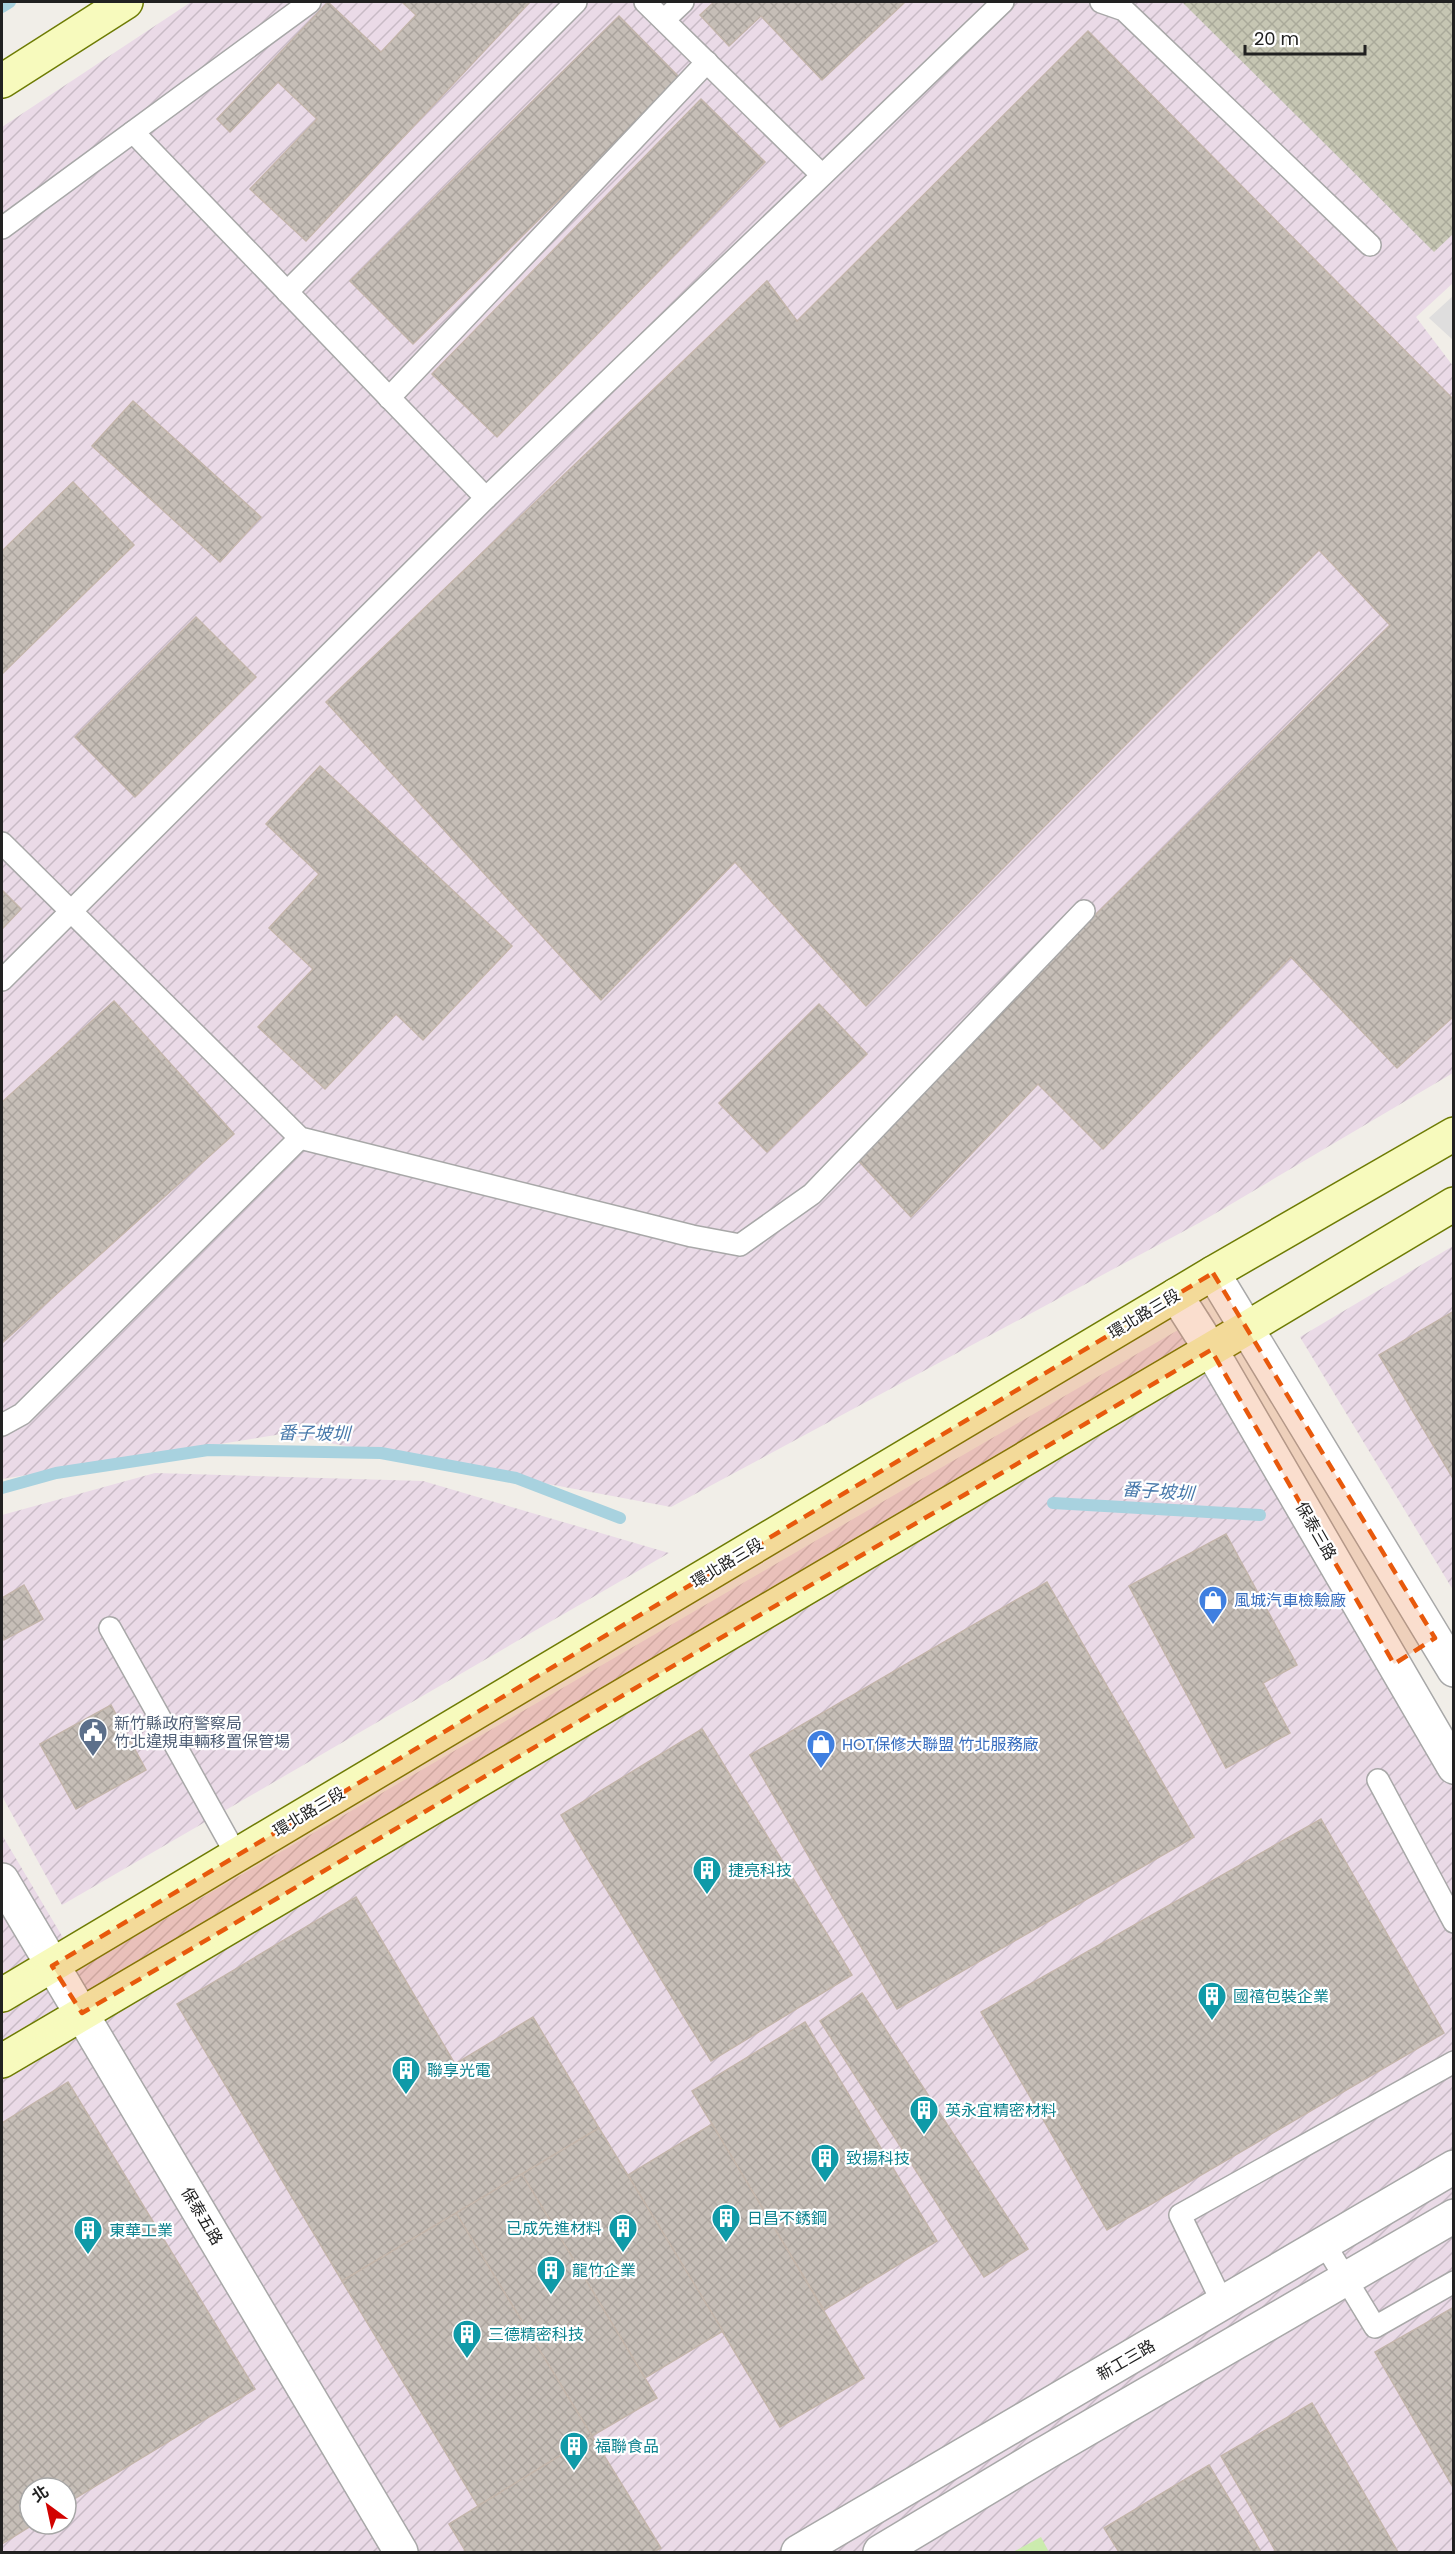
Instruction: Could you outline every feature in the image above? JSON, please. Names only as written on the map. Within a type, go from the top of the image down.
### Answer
[{"type":"street","points":[[2,81],[126,2]]},
{"type":"street","name":"環北路三段","points":[[2,1995],[1176,1295],[1454,1134]]},
{"type":"street","points":[[2,2061],[1211,1350],[1454,1204]]},
{"type":"street","points":[[1214,1273],[1247,1328],[1444,1633],[1454,1670]]},
{"type":"street","name":"保泰三路","points":[[1176,1295],[1211,1350],[1454,1767]]},
{"type":"street","points":[[1394,1664],[1444,1633]]},
{"type":"street","name":"保泰五路","points":[[2,1880],[401,2553]]},
{"type":"street","name":"新工三路","points":[[798,2553],[1454,2167]]},
{"type":"street","points":[[880,2553],[1035,2459],[1454,2216]]},
{"type":"street","points":[[1077,2388],[1098,2423]]},
{"type":"street","points":[[1013,2426],[1035,2459]]},
{"type":"street","points":[[846,2524],[864,2553]]},
{"type":"lane","points":[[2,228],[310,2]]},
{"type":"lane","points":[[287,292],[576,2]]},
{"type":"lane","points":[[645,2],[822,175]]},
{"type":"lane","points":[[664,20],[683,2]]},
{"type":"lane","points":[[2,980],[486,498],[1003,2]]},
{"type":"lane","points":[[1101,2],[1124,10],[1370,245]]},
{"type":"lane","points":[[389,398],[707,62]]},
{"type":"lane","points":[[133,132],[486,498]]},
{"type":"lane","points":[[2,843],[300,1138],[692,1236],[740,1245],[813,1194],[1084,911]]},
{"type":"lane","points":[[2,1425],[22,1414],[300,1138]]},
{"type":"lane","points":[[110,1628],[237,1856]]},
{"type":"lane","points":[[1378,1780],[1454,1922]]},
{"type":"lane","points":[[1223,2304],[1180,2215],[1454,2062]]},
{"type":"lane","points":[[1324,2244],[1375,2327],[1454,2283]]},
{"type":"highlighted area","points":[[1213,1273],[1435,1638],[1394,1664],[1211,1350],[82,2013],[52,1966],[1176,1295]]},
{"type":"shaded area","points":[[191,2],[1453,2],[1453,283],[1416,317],[1453,366],[1453,1073],[1199,1223],[671,1507],[282,1434],[2,1479],[2,127]]},
{"type":"shaded area","points":[[1182,2],[1453,2],[1453,234],[1434,252]]},
{"type":"shaded area","points":[[1453,296],[1453,340],[1429,318]]},
{"type":"shaded area","points":[[1453,1246],[1453,1590],[1300,1337]]},
{"type":"shaded area","points":[[1209,1312],[1453,1736],[1453,2552],[2,2552],[2,1835],[81,1968]]},
{"type":"shaded area","points":[[155,1473],[423,1481],[669,1553],[62,1905],[2,1796],[2,1515]]},
{"type":"green space","points":[[1041,2537],[1049,2552],[1013,2552]]},
{"type":"building","points":[[328,2],[381,52],[416,15],[402,2],[530,2],[306,241],[250,189],[317,119],[278,82],[230,132],[217,119]]},
{"type":"building","points":[[714,2],[905,2],[822,80],[761,16],[729,46],[700,15]]},
{"type":"building","points":[[619,16],[681,79],[413,344],[350,281]]},
{"type":"building","points":[[1088,31],[1454,400],[1454,1016],[1397,1068],[1291,957],[1103,1149],[1038,1084],[911,1217],[852,1154],[1390,625],[1319,550],[866,1006],[735,862],[601,1000],[326,702],[767,281],[797,321]]},
{"type":"building","points":[[701,99],[765,162],[497,437],[432,374]]},
{"type":"building","points":[[133,401],[261,517],[220,562],[92,446]]},
{"type":"building","points":[[73,482],[134,545],[2,674],[2,551]]},
{"type":"building","points":[[196,617],[256,677],[135,797],[75,737]]},
{"type":"building","points":[[320,766],[512,946],[423,1040],[396,1014],[325,1089],[258,1027],[313,969],[269,928],[319,874],[266,824]]},
{"type":"building","points":[[2,890],[21,909],[2,929]]},
{"type":"building","points":[[114,1001],[234,1134],[2,1343],[2,1102]]},
{"type":"building","points":[[819,1004],[867,1054],[767,1152],[719,1103]]},
{"type":"building","points":[[1454,1311],[1454,1480],[1379,1355]]},
{"type":"building","name":"風城汽車檢驗廠","points":[[1226,1534],[1297,1665],[1263,1683],[1290,1733],[1226,1768],[1129,1586]]},
{"type":"building","points":[[1047,1582],[1194,1837],[897,2009],[750,1755]]},
{"type":"building","points":[[24,1585],[43,1619],[4,1640],[2,1598]]},
{"type":"building","name":"新竹縣政府警察局 竹北違規車輛移置保管場","points":[[111,1705],[146,1770],[76,1809],[40,1744]]},
{"type":"building","name":"捷亮科技","points":[[702,1729],[852,1975],[711,2061],[561,1815]]},
{"type":"building","name":"國禧包裝企業","points":[[1321,1819],[1444,2033],[1107,2230],[981,2012]]},
{"type":"building","name":"聯享光電","points":[[356,1897],[455,2064],[533,2017],[599,2128],[342,2281],[177,2004]]},
{"type":"building","name":"英永宜精密材料","points":[[862,1993],[1028,2249],[984,2277],[820,2021]]},
{"type":"building","name":"致揚科技","points":[[805,2022],[937,2241],[824,2310],[692,2091]]},
{"type":"building","name":"東華工業","points":[[68,2082],[255,2389],[78,2497],[78,2476],[18,2476],[18,2534],[2,2544],[2,2123]]},
{"type":"building","name":"日昌不銹鋼","points":[[712,2124],[864,2378],[780,2427],[628,2175]]},
{"type":"building","name":"已成先進材料","points":[[599,2128],[723,2331],[645,2378],[522,2174]]},
{"type":"building","name":"龍竹企業","points":[[522,2174],[657,2398],[592,2436],[456,2213]]},
{"type":"building","name":"三德精密科技","points":[[456,2213],[592,2436],[478,2506],[342,2281]]},
{"type":"building","points":[[1454,2307],[1454,2489],[1375,2352]]},
{"type":"building","points":[[1312,2403],[1398,2552],[1276,2552],[1221,2456]]},
{"type":"building","name":"福聯食品","points":[[592,2436],[661,2548],[654,2552],[466,2552],[449,2524]]},
{"type":"building","points":[[1209,2465],[1261,2552],[1119,2552],[1104,2528]]},
{"type":"waterway","points":[[2,7],[10,2]]},
{"type":"waterway","name":"番子坡圳","points":[[2,1488],[56,1473],[208,1450],[381,1453],[516,1478],[620,1518]]},
{"type":"waterway","name":"番子坡圳","points":[[1053,1503],[1260,1515]]},
{"type":"place","name":"風城汽車檢驗廠","points":[[1213,1626]]},
{"type":"place","name":"新竹縣政府警察局 竹北違規車輛移置保管場","points":[[93,1758]]},
{"type":"place","name":"HOT保修大聯盟 竹北服務廠","points":[[821,1770]]},
{"type":"place","name":"捷亮科技","points":[[707,1896]]},
{"type":"place","name":"國禧包裝企業","points":[[1212,2022]]},
{"type":"place","name":"聯享光電","points":[[406,2096]]},
{"type":"place","name":"英永宜精密材料","points":[[924,2136]]},
{"type":"place","name":"致揚科技","points":[[825,2184]]},
{"type":"place","name":"日昌不銹鋼","points":[[726,2244]]},
{"type":"place","name":"已成先進材料","points":[[623,2254]]},
{"type":"place","name":"東華工業","points":[[88,2256]]},
{"type":"place","name":"龍竹企業","points":[[551,2296]]},
{"type":"place","name":"三德精密科技","points":[[467,2360]]},
{"type":"place","name":"福聯食品","points":[[574,2472]]}]
